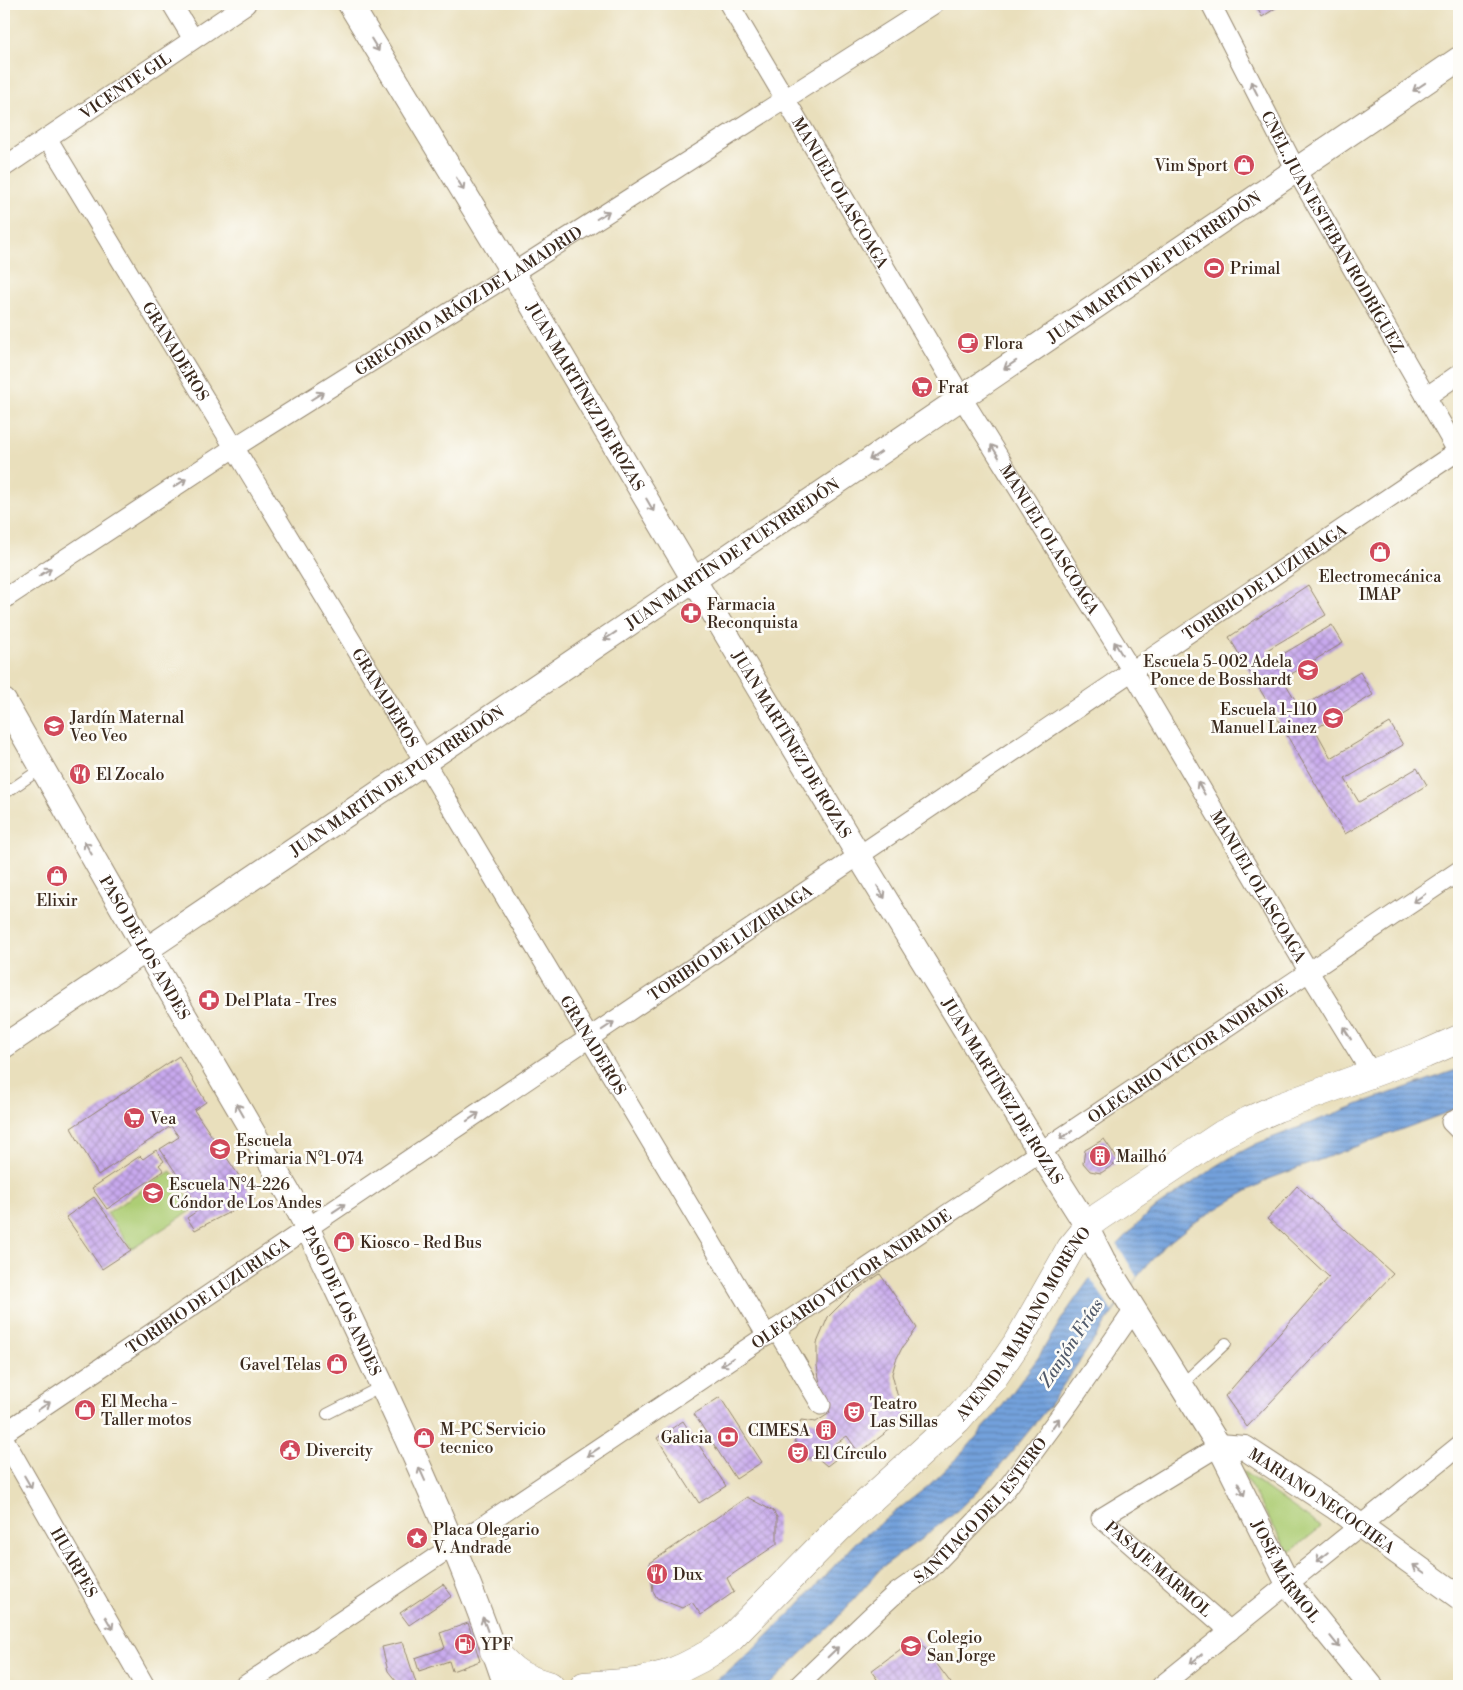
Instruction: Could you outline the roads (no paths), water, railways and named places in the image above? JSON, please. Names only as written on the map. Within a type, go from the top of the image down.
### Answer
[{"type":"main road","name":"AVENIDA MARIANO MORENO","points":[[584,1686],[631,1684],[665,1674],[716,1651],[731,1638],[838,1529],[957,1420],[994,1377],[1012,1350],[1071,1248],[1087,1228],[1104,1212],[1223,1134],[1277,1108],[1425,1054],[1459,1039]]},
{"type":"main road","points":[[494,1651],[512,1670],[526,1679],[550,1686]]},
{"type":"street","points":[[172,4],[193,39]]},
{"type":"street","name":"VICENTE GIL","points":[[4,167],[246,4]]},
{"type":"street","name":"JUAN MARTÍNEZ DE ROZAS","points":[[350,4],[513,273],[859,856],[1087,1228],[1119,1285]]},
{"type":"street","name":"MANUEL OLASCOAGA","points":[[728,4],[962,398],[1132,671],[1309,972],[1372,1074]]},
{"type":"street","name":"GREGORIO ARÁOZ DE LAMADRID","points":[[4,599],[235,447],[513,273],[934,4]]},
{"type":"street","name":"CNEL. JUAN ESTEBAN RODRÍGUEZ","points":[[1211,4],[1296,170],[1458,453]]},
{"type":"street","name":"JUAN MARTÍN DE PUEYRREDÓN","points":[[4,1046],[694,580],[1459,59]]},
{"type":"street","name":"GRANADEROS","points":[[47,138],[235,447],[590,1039],[771,1332],[821,1405]]},
{"type":"street","points":[[1426,397],[1459,374]]},
{"type":"street","name":"TORIBIO DE LUZURIAGA","points":[[4,1433],[1458,453]]},
{"type":"street","name":"PASO DE LOS ANDES","points":[[4,701],[308,1229],[383,1386],[454,1545],[506,1686]]},
{"type":"street","name":"OLEGARIO VÍCTOR ANDRADE","points":[[244,1686],[1459,871]]},
{"type":"street","points":[[1119,1285],[1218,1446]]},
{"type":"street","name":"SANTIAGO DEL ESTERO","points":[[798,1686],[889,1600],[930,1569],[1004,1492],[1071,1401],[1119,1285]]},
{"type":"street","name":"HUARPES","points":[[4,1439],[145,1686]]},
{"type":"street","name":"MARIANO NECOCHEA","points":[[1218,1446],[1245,1448],[1360,1526],[1459,1597]]},
{"type":"street","name":"JOSÉ MÁRMOL","points":[[1218,1446],[1288,1584],[1371,1686]]},
{"type":"street","name":"PASAJE MÁRMOL","points":[[1218,1446],[1102,1518],[1230,1631]]},
{"type":"street","points":[[1161,1686],[1459,1446]]},
{"type":"lane","points":[[4,794],[42,768]]},
{"type":"lane","points":[[1181,1385],[1226,1343]]},
{"type":"lane","points":[[327,1414],[383,1386]]},
{"type":"water","name":"Zanjón Frías","points":[[1459,1069],[1459,1108],[1269,1179],[1192,1224],[1162,1248],[1137,1277],[1049,1406],[998,1469],[960,1508],[882,1567],[832,1624],[768,1686],[707,1686],[728,1672],[755,1648],[793,1611],[855,1543],[927,1487],[966,1449],[1003,1405],[1038,1358],[1064,1315],[1103,1260],[1147,1214],[1215,1167],[1256,1144],[1362,1103]]},
{"type":"place","name":"Vim Sport","points":[[1244,165]]},
{"type":"place","name":"Primal","points":[[1214,268]]},
{"type":"place","name":"Flora","points":[[968,343]]},
{"type":"place","name":"Frat","points":[[922,387]]},
{"type":"place","name":"Electromecánica IMAP","points":[[1380,552]]},
{"type":"place","name":"Farmacia Reconquista","points":[[691,613]]},
{"type":"place","name":"Escuela 5-002 Adela Ponce de Bosshardt","points":[[1308,670]]},
{"type":"place","name":"Escuela 1-110 Manuel Lainez","points":[[1333,718]]},
{"type":"place","name":"Jardín Maternal Veo Veo","points":[[54,726]]},
{"type":"place","name":"El Zocalo","points":[[80,774]]},
{"type":"place","name":"Elixir","points":[[57,876]]},
{"type":"place","name":"Del Plata - Tres","points":[[209,1000]]},
{"type":"place","name":"Vea","points":[[134,1118]]},
{"type":"place","name":"Escuela Primaria N°1-074","points":[[220,1149]]},
{"type":"place","name":"Mailhó","points":[[1100,1156]]},
{"type":"place","name":"Escuela N°4-226 Cóndor de Los Andes","points":[[153,1193]]},
{"type":"place","name":"Kiosco - Red Bus","points":[[344,1242]]},
{"type":"place","name":"Gavel Telas","points":[[337,1364]]},
{"type":"place","name":"El Mecha - Taller motos","points":[[85,1410]]},
{"type":"place","name":"Teatro Las Sillas","points":[[854,1412]]},
{"type":"place","name":"CIMESA","points":[[826,1430]]},
{"type":"place","name":"Galicia","points":[[728,1437]]},
{"type":"place","name":"M-PC Servicio tecnico","points":[[424,1438]]},
{"type":"place","name":"Divercity","points":[[290,1450]]},
{"type":"place","name":"El Círculo","points":[[798,1453]]},
{"type":"place","name":"Placa Olegario V. Andrade","points":[[417,1538]]},
{"type":"place","name":"Dux","points":[[657,1574]]},
{"type":"place","name":"YPF","points":[[465,1644]]},
{"type":"place","name":"Colegio San Jorge","points":[[911,1646]]}]
